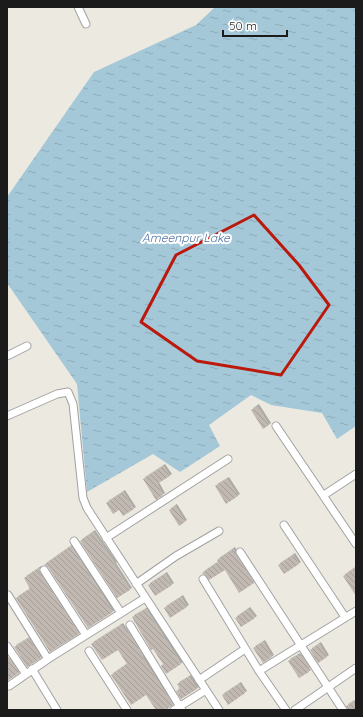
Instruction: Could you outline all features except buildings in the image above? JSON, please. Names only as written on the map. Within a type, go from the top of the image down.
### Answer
[{"type":"street","points":[[78,7],[86,24]]},
{"type":"street","points":[[7,356],[27,346]]},
{"type":"street","points":[[7,416],[57,394],[68,392],[74,404],[83,498],[106,538],[219,710]]},
{"type":"street","points":[[276,426],[356,544]]},
{"type":"street","points":[[106,538],[228,459]]},
{"type":"street","points":[[324,495],[356,474]]},
{"type":"street","points":[[284,525],[345,617]]},
{"type":"street","points":[[136,584],[176,556],[219,531]]},
{"type":"street","points":[[74,541],[121,613]]},
{"type":"street","points":[[240,552],[344,710]]},
{"type":"street","points":[[44,570],[86,635]]},
{"type":"street","points":[[203,579],[245,649],[286,710]]},
{"type":"street","points":[[8,595],[48,659]]},
{"type":"street","points":[[9,686],[32,669],[145,598]]},
{"type":"street","points":[[259,671],[356,610]]},
{"type":"street","points":[[130,625],[179,709],[206,690]]},
{"type":"street","points":[[7,646],[26,674]]},
{"type":"street","points":[[199,680],[245,649]]},
{"type":"street","points":[[89,651],[127,710]]},
{"type":"street","points":[[295,710],[356,668]]},
{"type":"street","points":[[32,669],[58,710]]},
{"type":"highlighted area","points":[[254,215],[299,265],[329,305],[281,375],[197,361],[141,322],[176,255]]},
{"type":"water","name":"Ameenpur Lake","points":[[215,7],[356,7],[356,426],[337,439],[322,413],[271,405],[251,395],[209,425],[220,446],[180,472],[153,454],[87,492],[77,384],[7,283],[7,197],[94,72],[196,25]]}]
